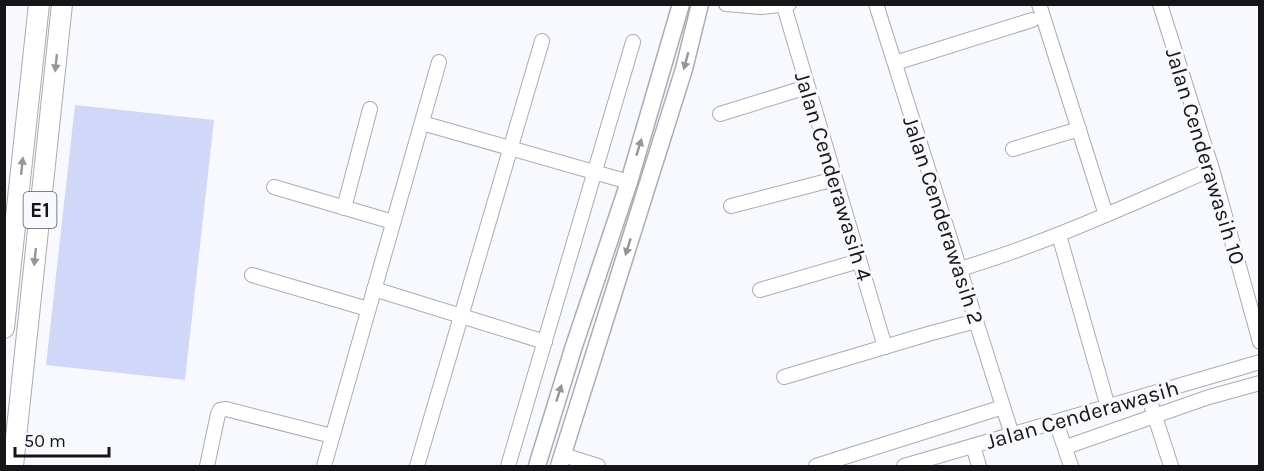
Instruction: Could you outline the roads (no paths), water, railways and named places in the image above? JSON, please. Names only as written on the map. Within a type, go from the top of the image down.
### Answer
[{"type":"highway","name":"E1","points":[[4,328],[39,4]]},
{"type":"highway","name":"E1","points":[[14,466],[62,4]]},
{"type":"main road","points":[[537,466],[629,182],[681,4]]},
{"type":"main road","points":[[561,461],[684,69],[700,4]]},
{"type":"street","name":"Jalan Cenderawasih 2","points":[[876,4],[1012,435]]},
{"type":"street","points":[[1039,4],[1106,215]]},
{"type":"street","name":"Jalan Cenderawasih 10","points":[[1160,4],[1212,169],[1260,342]]},
{"type":"street","points":[[728,5],[761,7],[786,5]]},
{"type":"street","name":"Jalan Cenderawasih 4","points":[[786,5],[807,87],[885,347]]},
{"type":"street","points":[[895,63],[1032,20]]},
{"type":"street","points":[[417,466],[542,41]]},
{"type":"street","points":[[508,466],[633,42]]},
{"type":"street","points":[[324,466],[439,62]]},
{"type":"street","points":[[720,114],[807,87]]},
{"type":"street","points":[[344,208],[370,109]]},
{"type":"street","points":[[422,123],[629,182]]},
{"type":"street","points":[[1013,149],[1078,129]]},
{"type":"street","points":[[960,269],[1013,253],[1059,235],[1212,169]]},
{"type":"street","points":[[731,206],[835,179]]},
{"type":"street","points":[[274,187],[393,222]]},
{"type":"street","points":[[1059,235],[1108,407]]},
{"type":"street","points":[[760,290],[859,261]]},
{"type":"street","points":[[252,275],[368,309]]},
{"type":"street","points":[[374,289],[545,342]]},
{"type":"street","points":[[784,377],[976,321]]},
{"type":"street","name":"Jalan Cenderawasih","points":[[904,466],[1260,362]]},
{"type":"street","name":"Jalan Cenderawasih","points":[[1066,447],[1209,397],[1260,383]]},
{"type":"street","points":[[1148,395],[1171,466]]},
{"type":"street","points":[[816,466],[1003,407]]},
{"type":"street","points":[[207,466],[220,410],[226,409],[332,436]]},
{"type":"street","points":[[1056,422],[1071,466]]},
{"type":"street","points":[[973,446],[979,466]]},
{"type":"street","points":[[561,461],[598,466]]}]
